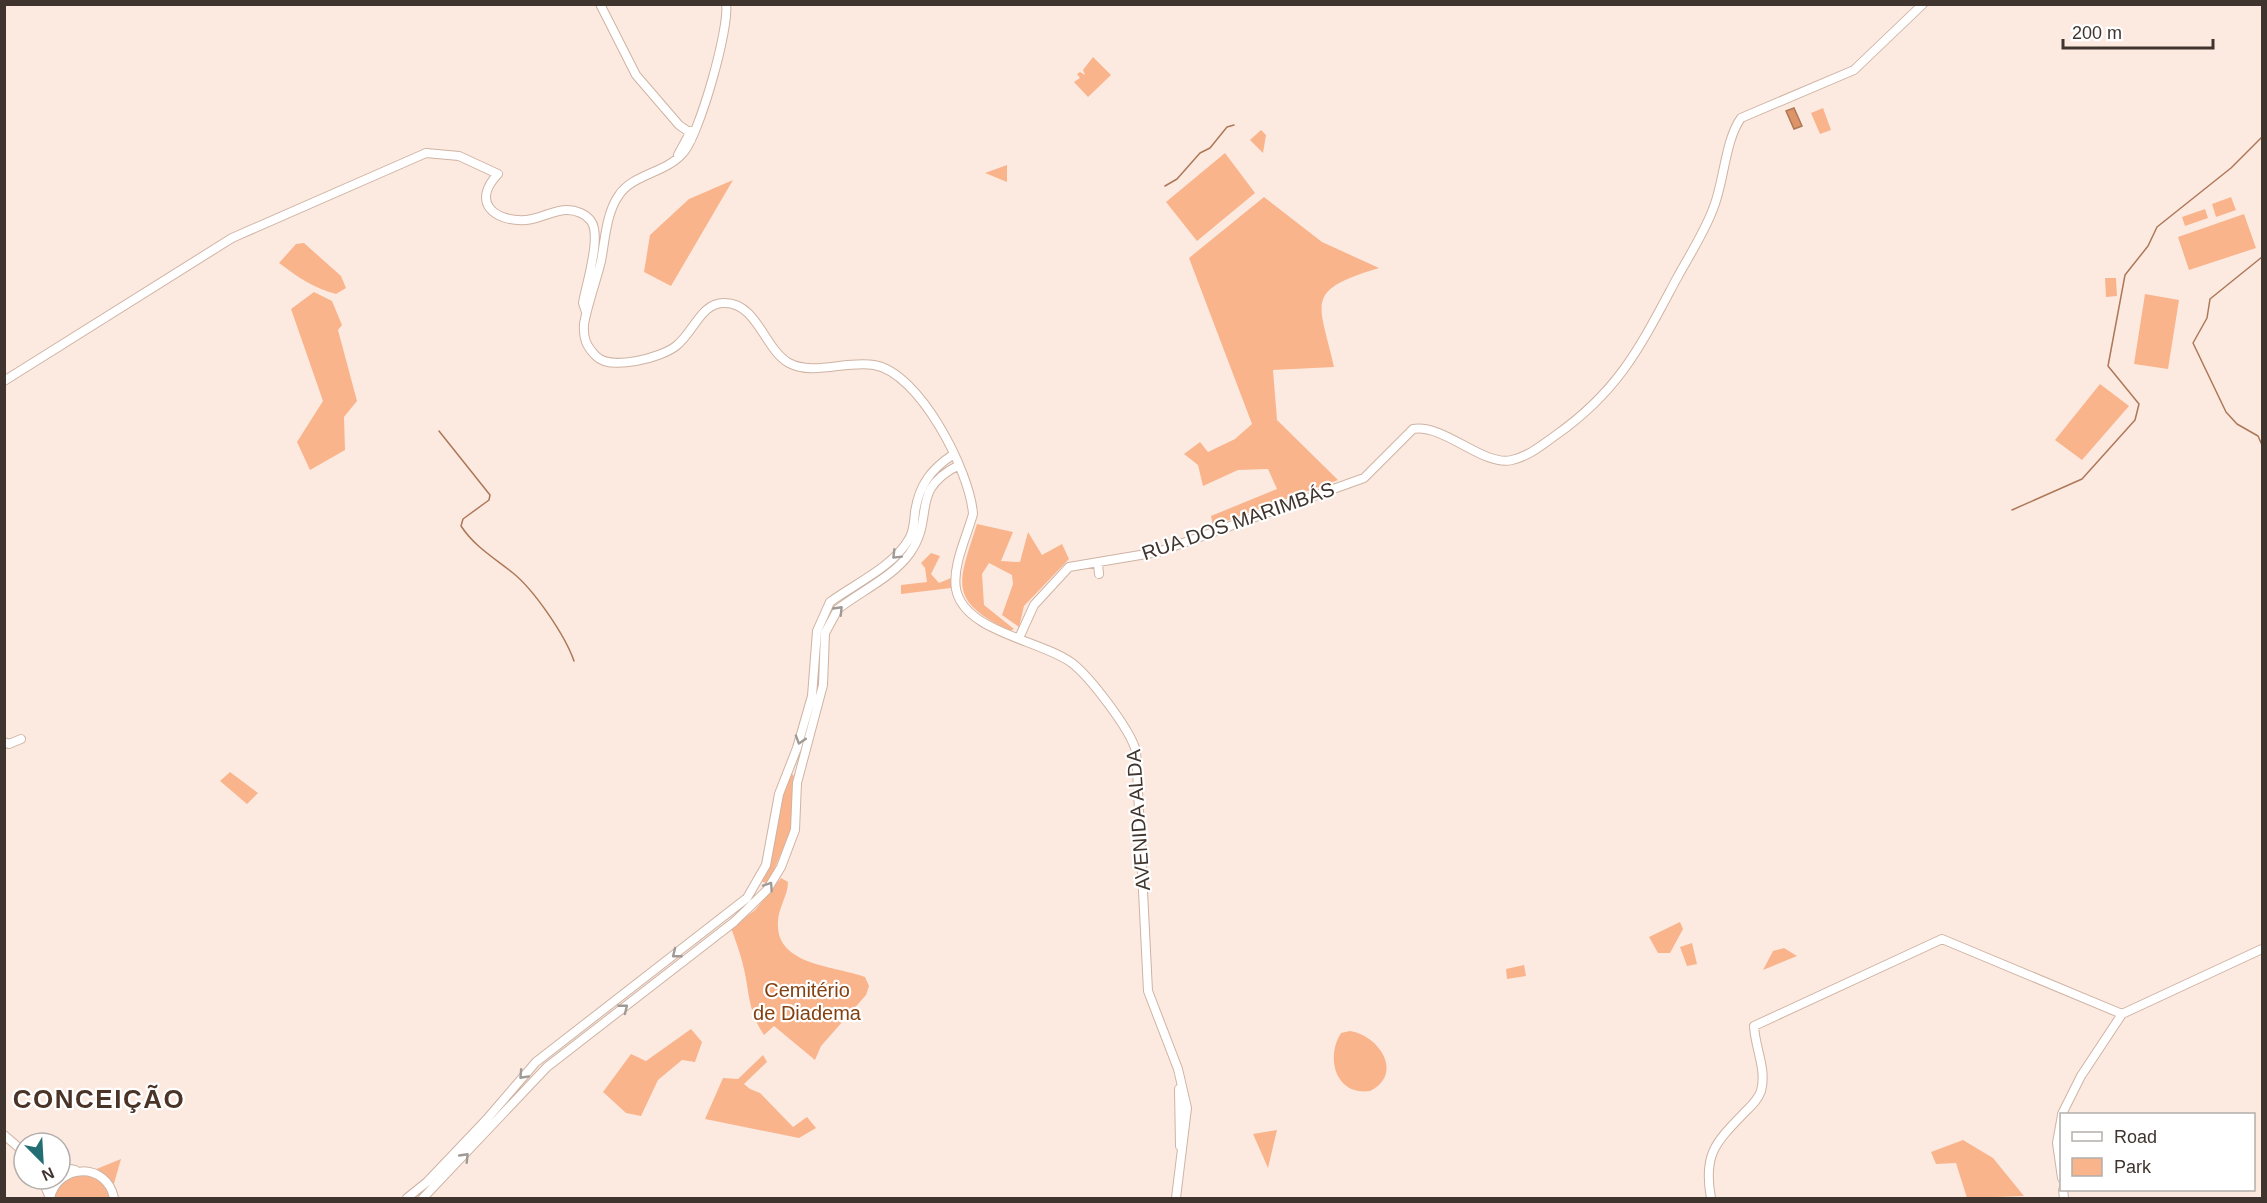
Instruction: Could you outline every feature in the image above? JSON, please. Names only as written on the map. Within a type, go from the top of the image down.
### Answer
[{"type":"main road","points":[[600,4],[636,75],[688,138]]},
{"type":"main road","name":"AVENIDA ALDA","points":[[726,4],[724,34],[697,123],[688,138],[683,154],[628,186],[618,196],[612,207],[586,312],[583,334],[587,347],[601,361],[619,364],[672,349],[688,334],[706,308],[714,304],[731,303],[744,311],[769,340],[774,351],[793,365],[808,368],[872,364],[893,372],[915,394],[938,424],[959,465],[973,514],[957,570],[955,587],[958,597],[980,620],[1071,663],[1085,676],[1134,744],[1137,758],[1148,991],[1178,1070],[1187,1118],[1176,1198]]},
{"type":"main road","name":"RUA DOS MARIMBÁS","points":[[1019,638],[1034,605],[1066,570],[1076,565],[1098,564],[1158,552],[1364,478],[1413,429],[1429,431],[1486,455],[1508,461],[1531,452],[1583,416],[1614,384],[1640,347],[1712,214],[1734,133],[1743,116],[1854,70],[1923,4]]},
{"type":"main road","points":[[4,381],[232,238],[407,159],[426,153],[449,154],[478,163],[498,174],[487,187],[484,196],[486,204],[494,213],[525,220],[574,210],[591,220],[595,237],[583,303],[586,312]]},
{"type":"main road","points":[[407,1198],[427,1182],[486,1120],[523,1075],[747,898],[762,874],[779,794],[809,711],[814,683],[817,631],[825,609],[830,602],[886,564],[902,550],[914,527],[917,500],[926,479],[954,454]]},
{"type":"main road","points":[[547,1067],[728,927],[758,902],[767,890],[781,867],[795,830],[797,783],[821,697],[823,643],[830,621],[838,609],[904,561],[921,529],[927,491],[943,474],[959,465]]},
{"type":"main road","points":[[1098,564],[1099,574]]},
{"type":"main road","points":[[4,742],[9,744],[21,739]]},
{"type":"main road","points":[[1711,1198],[1707,1175],[1709,1158],[1720,1139],[1759,1097],[1762,1072],[1754,1026],[1942,939],[2122,1014]]},
{"type":"main road","points":[[2062,1113],[2081,1076],[2122,1014],[2262,949]]},
{"type":"main road","points":[[578,1044],[583,1031],[611,1004]]},
{"type":"main road","points":[[423,1198],[547,1067],[562,1050],[565,1040]]},
{"type":"main road","name":"AVENIDA ALDA","points":[[1178,1070],[1181,1156]]},
{"type":"main road","points":[[1180,1102],[1187,1118]]},
{"type":"main road","points":[[2060,1122],[2057,1143],[2060,1169]]},
{"type":"main road","points":[[72,1169],[99,1175],[107,1181],[114,1198]]},
{"type":"main road","points":[[50,1198],[61,1179],[80,1171]]},
{"type":"green space","points":[[1093,57],[1111,75],[1088,97],[1074,82],[1080,78],[1077,74],[1080,72],[1085,75],[1083,70]]},
{"type":"green space","points":[[1823,108],[1831,130],[1820,134],[1811,113]]},
{"type":"green space","points":[[1261,130],[1266,135],[1263,153],[1250,140]]},
{"type":"green space","points":[[1225,153],[1255,193],[1197,241],[1166,202]]},
{"type":"green space","points":[[1007,165],[1007,182],[985,173]]},
{"type":"green space","points":[[733,180],[671,286],[644,272],[650,235],[689,199]]},
{"type":"green space","points":[[1264,197],[1322,242],[1379,268],[1338,284],[1327,292],[1322,302],[1324,327],[1334,367],[1273,370],[1277,420],[1338,480],[1213,526],[1211,516],[1277,489],[1268,469],[1238,470],[1203,486],[1198,465],[1184,454],[1200,442],[1208,452],[1235,439],[1252,424],[1189,258]]},
{"type":"green space","points":[[2231,197],[2236,210],[2216,217],[2212,204]]},
{"type":"green space","points":[[2205,209],[2208,218],[2185,226],[2182,217]]},
{"type":"green space","points":[[2244,214],[2256,248],[2189,270],[2178,237]]},
{"type":"green space","points":[[304,243],[341,276],[346,288],[336,294],[328,292],[306,282],[279,263],[296,244]]},
{"type":"green space","points":[[2105,278],[2116,278],[2117,296],[2106,297]]},
{"type":"green space","points":[[314,292],[332,301],[342,325],[338,330],[357,401],[344,417],[345,450],[310,470],[297,442],[323,401],[291,309]]},
{"type":"green space","points":[[2145,294],[2179,300],[2168,369],[2134,364]]},
{"type":"green space","points":[[2100,384],[2129,406],[2082,460],[2055,440]]},
{"type":"green space","points":[[977,524],[1013,532],[1001,561],[1020,562],[1028,532],[1042,555],[1062,544],[1069,559],[1024,606],[1019,627],[1002,615],[1013,584],[1012,575],[989,563],[982,574],[984,605],[1014,629],[1010,631],[976,610],[967,599],[963,588],[962,576],[965,562]]},
{"type":"green space","points":[[931,553],[940,556],[931,574],[939,583],[951,578],[951,588],[901,594],[901,585],[927,582],[925,568],[921,563]]},
{"type":"green space","points":[[230,772],[258,793],[247,804],[220,781]]},
{"type":"green space","points":[[792,774],[796,778],[793,825],[768,884],[761,881],[771,854],[781,800]]},
{"type":"green space","name":"Cemitério de Diadema","points":[[781,878],[788,882],[778,922],[780,937],[786,948],[810,962],[865,977],[869,986],[866,995],[821,1046],[815,1060],[774,1026],[764,1035],[752,1011],[743,964],[731,928],[755,910]]},
{"type":"green space","points":[[1680,922],[1683,929],[1670,953],[1658,953],[1649,937]]},
{"type":"green space","points":[[1692,943],[1697,964],[1687,966],[1680,947]]},
{"type":"green space","points":[[1784,948],[1797,956],[1763,970],[1773,951]]},
{"type":"green space","points":[[1524,965],[1526,976],[1507,979],[1506,969]]},
{"type":"green space","points":[[691,1029],[702,1042],[695,1062],[682,1060],[658,1080],[641,1116],[626,1113],[603,1092],[631,1054],[646,1061]]},
{"type":"green space","points":[[1350,1031],[1371,1040],[1384,1056],[1387,1066],[1385,1075],[1380,1084],[1370,1091],[1349,1088],[1337,1073],[1334,1064],[1336,1043],[1341,1033]]},
{"type":"green space","points":[[763,1055],[767,1062],[744,1084],[760,1093],[793,1127],[807,1117],[816,1128],[799,1138],[705,1119],[723,1078],[738,1079]]},
{"type":"green space","points":[[1277,1130],[1268,1168],[1253,1134]]},
{"type":"green space","points":[[1963,1140],[1993,1158],[2024,1196],[1967,1198],[1956,1163],[1936,1164],[1931,1152]]},
{"type":"green space","points":[[121,1159],[113,1187],[94,1170]]},
{"type":"green space","points":[[72,1175],[97,1178],[106,1186],[112,1198],[52,1198],[55,1191],[72,1191]]},
{"type":"shaded area","points":[[1794,108],[1802,126],[1794,129],[1786,111]]},
{"type":"waterway","points":[[1165,186],[1177,179],[1200,153],[1210,148],[1227,127],[1234,125]]},
{"type":"waterway","points":[[2012,510],[2082,479],[2135,420],[2139,404],[2108,366],[2125,275],[2148,246],[2157,227],[2231,168],[2262,137]]},
{"type":"waterway","points":[[2262,257],[2210,299],[2207,318],[2193,343],[2226,412],[2237,424],[2258,436],[2262,445]]},
{"type":"waterway","points":[[439,431],[490,495],[489,500],[463,519],[461,526],[478,546],[513,573],[530,590],[556,626],[574,661]]},
{"type":"district","name":"CONCEIÇÃO","points":[[99,1099]]}]
